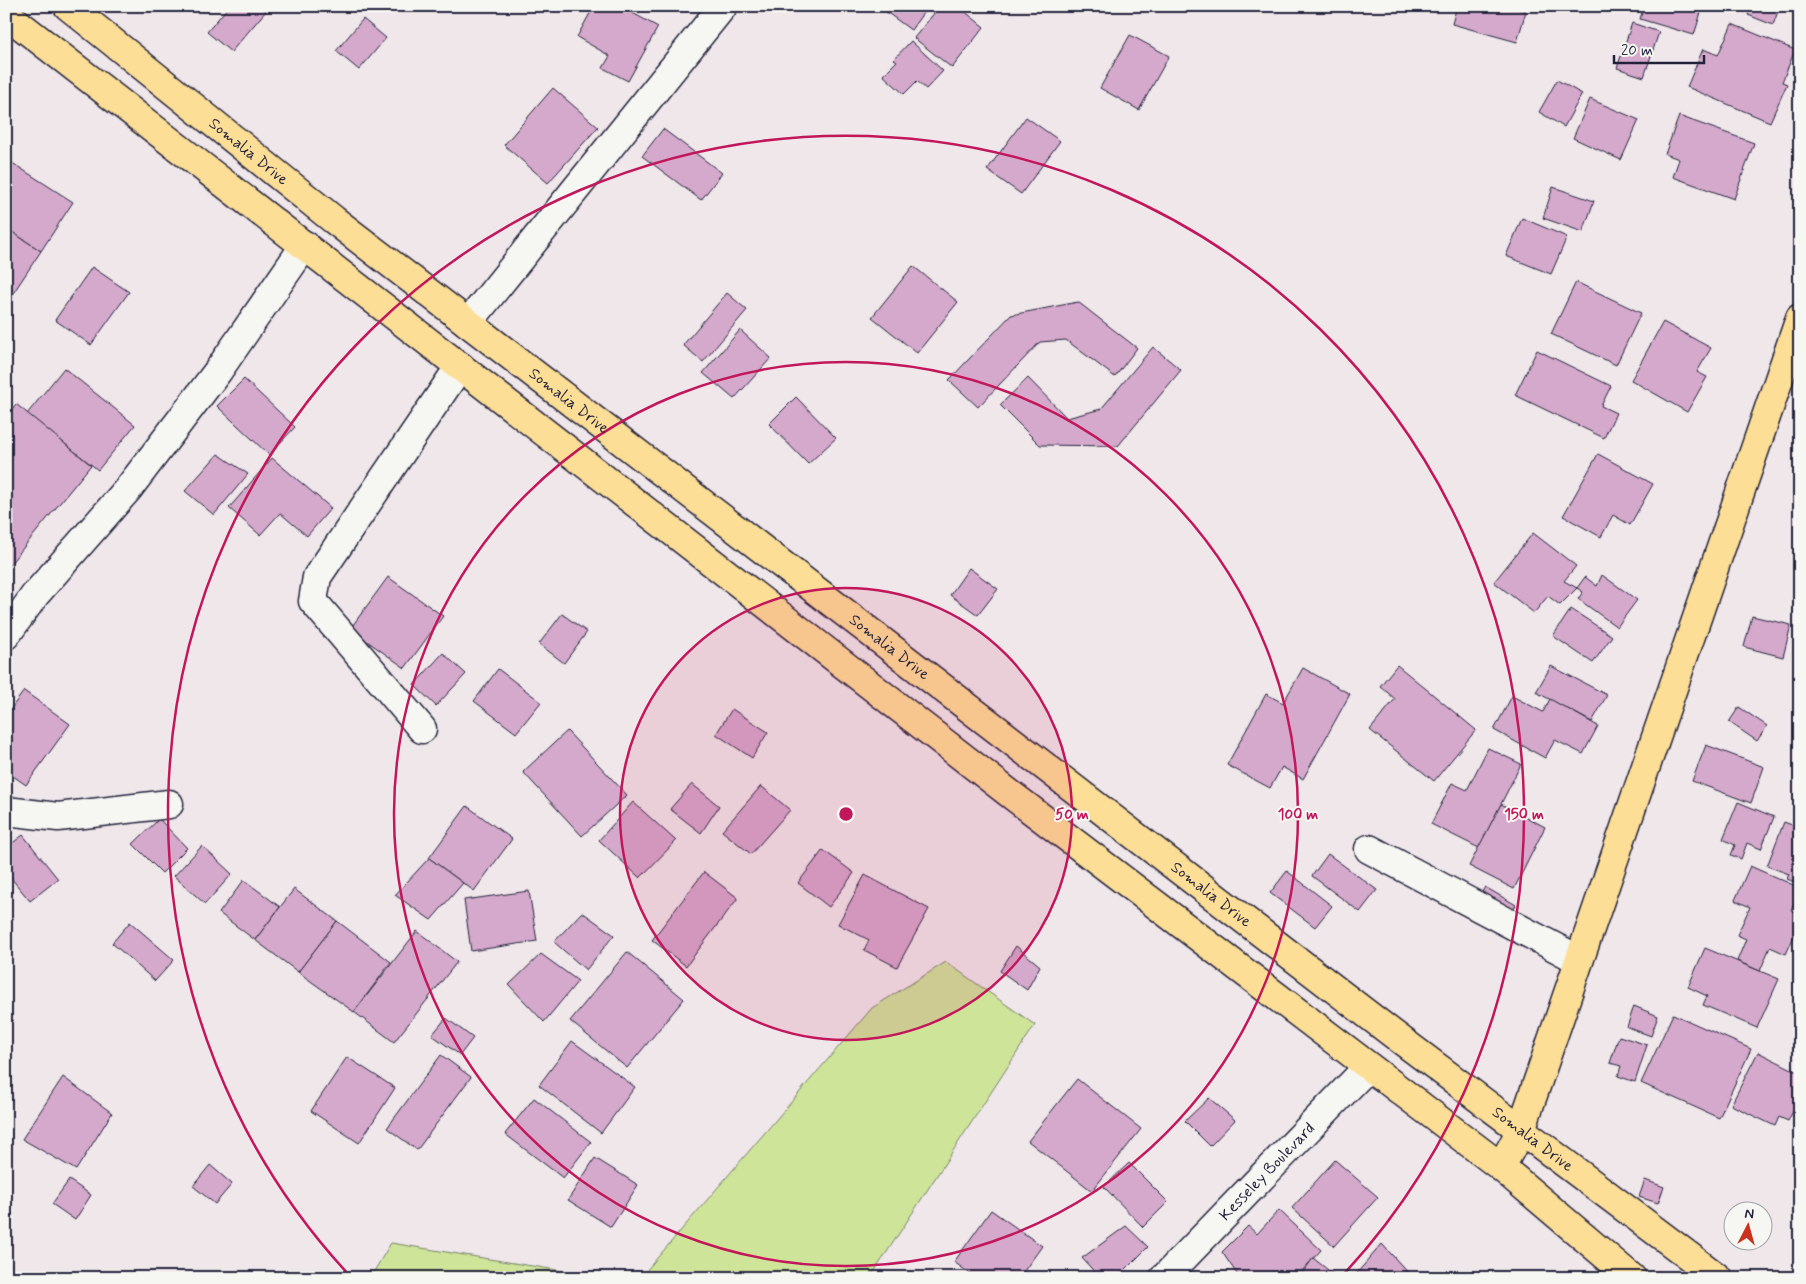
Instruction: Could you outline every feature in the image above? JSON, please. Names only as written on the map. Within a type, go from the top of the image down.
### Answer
[{"type":"main road","name":"Somalia Drive","points":[[68,6],[327,214],[468,323],[1521,1130],[1718,1278]]},
{"type":"main road","points":[[6,14],[1009,793],[1501,1166],[1632,1278]]},
{"type":"main road","points":[[1501,1166],[1521,1130],[1800,318]]},
{"type":"street","points":[[468,323],[723,6]]},
{"type":"street","points":[[6,635],[35,595],[128,489],[194,403],[304,245]]},
{"type":"street","points":[[422,729],[313,601],[317,577],[460,366]]},
{"type":"street","points":[[6,811],[58,817],[169,804]]},
{"type":"street","points":[[1369,849],[1579,960]]},
{"type":"street","name":"Kesseley Boulevard","points":[[1164,1278],[1368,1067]]},
{"type":"green space","points":[[946,962],[1035,1025],[870,1278],[640,1278],[872,1008]]},
{"type":"green space","points":[[391,1243],[581,1274],[586,1278],[370,1278]]},
{"type":"building","points":[[229,6],[260,6],[266,11],[231,52],[207,32]]},
{"type":"building","points":[[594,6],[620,6],[658,27],[628,81],[603,68],[610,56],[577,37]]},
{"type":"building","points":[[878,6],[928,6],[911,30]]},
{"type":"building","points":[[940,6],[958,6],[984,27],[952,68],[914,38]]},
{"type":"building","points":[[1457,6],[1509,6],[1526,11],[1517,42],[1452,24]]},
{"type":"building","points":[[1644,6],[1703,6],[1694,35],[1640,19]]},
{"type":"building","points":[[1751,6],[1780,6],[1773,25],[1748,15]]},
{"type":"building","points":[[363,19],[386,38],[359,70],[336,51]]},
{"type":"building","points":[[1632,23],[1659,32],[1644,77],[1617,68]]},
{"type":"building","points":[[1732,24],[1795,50],[1782,82],[1787,84],[1770,122],[1687,87],[1703,49],[1718,55]]},
{"type":"building","points":[[1130,35],[1169,56],[1139,110],[1100,88]]},
{"type":"building","points":[[911,41],[943,71],[926,89],[917,81],[904,94],[883,75],[897,61],[894,59]]},
{"type":"building","points":[[1557,80],[1582,94],[1564,127],[1539,112]]},
{"type":"building","points":[[553,88],[598,127],[548,183],[504,145]]},
{"type":"building","points":[[1590,99],[1639,120],[1621,160],[1573,138]]},
{"type":"building","points":[[1679,116],[1754,143],[1734,199],[1673,177],[1679,159],[1665,154]]},
{"type":"building","points":[[1026,117],[1060,141],[1021,194],[987,170]]},
{"type":"building","points":[[663,129],[722,173],[701,200],[642,156]]},
{"type":"building","points":[[6,159],[73,202],[41,251],[6,228]]},
{"type":"building","points":[[1553,187],[1594,201],[1583,232],[1543,218]]},
{"type":"building","points":[[1522,218],[1567,237],[1551,274],[1506,256]]},
{"type":"building","points":[[6,228],[41,251],[6,304]]},
{"type":"building","points":[[913,266],[958,302],[917,353],[872,317]]},
{"type":"building","points":[[92,267],[129,292],[91,345],[55,320]]},
{"type":"building","points":[[1576,282],[1641,313],[1616,365],[1551,334]]},
{"type":"building","points":[[727,293],[747,310],[703,362],[683,345]]},
{"type":"building","points":[[1078,302],[1137,348],[1115,377],[1066,340],[1040,342],[978,407],[949,380],[1011,315]]},
{"type":"building","points":[[1663,322],[1711,348],[1697,372],[1707,377],[1687,412],[1631,380]]},
{"type":"building","points":[[740,330],[771,358],[734,399],[703,373]]},
{"type":"building","points":[[1153,347],[1181,370],[1118,446],[1040,445],[1000,405],[1028,378],[1067,418],[1101,409]]},
{"type":"building","points":[[1537,350],[1611,386],[1601,406],[1616,413],[1604,438],[1515,395]]},
{"type":"building","points":[[64,368],[135,425],[98,470],[27,414]]},
{"type":"building","points":[[244,379],[295,427],[269,455],[217,406]]},
{"type":"building","points":[[796,397],[836,438],[808,464],[769,424]]},
{"type":"building","points":[[16,404],[91,465],[6,569],[6,416]]},
{"type":"building","points":[[218,454],[248,474],[214,515],[185,491]]},
{"type":"building","points":[[1598,454],[1653,484],[1630,525],[1613,515],[1601,537],[1563,516]]},
{"type":"building","points":[[272,458],[331,508],[307,536],[280,513],[260,535],[229,508]]},
{"type":"building","points":[[1800,481],[1800,494],[1794,489]]},
{"type":"building","points":[[1533,533],[1576,566],[1564,581],[1577,588],[1560,605],[1548,596],[1534,613],[1494,582]]},
{"type":"building","points":[[969,568],[998,589],[978,615],[950,595]]},
{"type":"building","points":[[1602,575],[1637,600],[1617,627],[1578,599],[1583,592],[1577,588],[1585,577],[1597,586]]},
{"type":"building","points":[[388,577],[443,616],[405,668],[350,629]]},
{"type":"building","points":[[1571,609],[1612,636],[1593,663],[1553,636]]},
{"type":"building","points":[[562,614],[587,632],[564,663],[539,644]]},
{"type":"building","points":[[1752,616],[1791,625],[1783,657],[1744,647]]},
{"type":"building","points":[[443,653],[466,674],[436,706],[414,685]]},
{"type":"building","points":[[1397,665],[1476,730],[1434,781],[1370,730],[1395,699],[1380,686]]},
{"type":"building","points":[[1551,666],[1607,695],[1592,722],[1536,692]]},
{"type":"building","points":[[1303,668],[1350,694],[1303,779],[1282,767],[1270,788],[1227,765],[1266,694],[1283,703]]},
{"type":"building","points":[[498,669],[541,702],[516,733],[474,701]]},
{"type":"building","points":[[24,691],[70,724],[26,785],[6,771],[6,715]]},
{"type":"building","points":[[1512,696],[1543,712],[1550,699],[1598,726],[1583,754],[1555,740],[1545,758],[1494,730]]},
{"type":"building","points":[[1739,707],[1767,726],[1757,741],[1729,722]]},
{"type":"building","points":[[732,709],[768,732],[752,758],[716,734]]},
{"type":"building","points":[[567,731],[627,795],[582,836],[523,772]]},
{"type":"building","points":[[1706,745],[1764,767],[1751,803],[1692,781]]},
{"type":"building","points":[[1488,748],[1521,764],[1479,848],[1431,824],[1452,783],[1467,790]]},
{"type":"building","points":[[692,784],[719,806],[701,833],[670,809]]},
{"type":"building","points":[[761,786],[790,810],[751,854],[722,831]]},
{"type":"building","points":[[633,802],[676,841],[640,878],[599,840]]},
{"type":"building","points":[[1738,802],[1774,817],[1761,849],[1747,843],[1741,859],[1731,855],[1735,845],[1723,839]]},
{"type":"building","points":[[1501,804],[1545,827],[1514,889],[1469,866]]},
{"type":"building","points":[[467,806],[512,839],[474,891],[429,858]]},
{"type":"building","points":[[159,819],[187,848],[162,873],[133,844]]},
{"type":"building","points":[[1784,822],[1800,828],[1800,875],[1797,883],[1787,879],[1789,874],[1767,866]]},
{"type":"building","points":[[23,835],[58,879],[30,901],[6,872],[6,848]]},
{"type":"building","points":[[202,846],[232,874],[205,904],[174,876]]},
{"type":"building","points":[[823,850],[854,873],[829,907],[798,883]]},
{"type":"building","points":[[1328,854],[1377,890],[1360,912],[1312,876]]},
{"type":"building","points":[[429,858],[463,883],[431,920],[395,895]]},
{"type":"building","points":[[1750,866],[1800,888],[1791,910],[1800,914],[1800,923],[1786,954],[1770,947],[1760,971],[1737,961],[1746,939],[1737,935],[1750,907],[1735,900]]},
{"type":"building","points":[[1287,871],[1332,906],[1315,927],[1270,893]]},
{"type":"building","points":[[704,872],[738,898],[686,966],[652,940]]},
{"type":"building","points":[[865,875],[929,909],[897,967],[864,950],[869,940],[838,924]]},
{"type":"building","points":[[244,880],[280,907],[255,940],[219,913]]},
{"type":"building","points":[[1485,887],[1516,905],[1508,917],[1477,900]]},
{"type":"building","points":[[294,889],[337,921],[298,972],[255,940]]},
{"type":"building","points":[[529,891],[537,941],[471,951],[464,900]]},
{"type":"building","points":[[582,912],[614,935],[586,970],[554,942]]},
{"type":"building","points":[[337,921],[391,962],[354,1012],[298,972]]},
{"type":"building","points":[[130,922],[174,960],[155,981],[112,943]]},
{"type":"building","points":[[417,931],[457,962],[394,1042],[354,1012]]},
{"type":"building","points":[[1016,946],[1040,966],[1027,990],[1000,971]]},
{"type":"building","points":[[1705,948],[1779,979],[1757,1028],[1703,1005],[1707,996],[1688,987]]},
{"type":"building","points":[[627,952],[684,999],[627,1068],[570,1021]]},
{"type":"building","points":[[541,954],[578,981],[544,1022],[509,985]]},
{"type":"building","points":[[1634,1006],[1658,1016],[1651,1036],[1627,1027]]},
{"type":"building","points":[[1673,1014],[1751,1049],[1719,1118],[1641,1083]]},
{"type":"building","points":[[446,1018],[473,1038],[460,1055],[432,1035]]},
{"type":"building","points":[[1619,1036],[1647,1045],[1635,1082],[1618,1076],[1621,1066],[1610,1063]]},
{"type":"building","points":[[572,1041],[635,1087],[601,1133],[539,1085]]},
{"type":"building","points":[[1758,1052],[1800,1073],[1800,1098],[1788,1121],[1779,1117],[1775,1126],[1731,1105]]},
{"type":"building","points":[[441,1055],[471,1077],[417,1150],[387,1128]]},
{"type":"building","points":[[347,1057],[395,1088],[359,1143],[311,1111]]},
{"type":"building","points":[[63,1077],[112,1113],[76,1170],[22,1139]]},
{"type":"building","points":[[1077,1079],[1141,1129],[1092,1191],[1028,1141]]},
{"type":"building","points":[[534,1098],[591,1142],[563,1178],[505,1134]]},
{"type":"building","points":[[1209,1098],[1235,1120],[1210,1146],[1185,1121]]},
{"type":"building","points":[[595,1158],[638,1185],[611,1227],[568,1200]]},
{"type":"building","points":[[1335,1160],[1378,1197],[1334,1246],[1292,1208]]},
{"type":"building","points":[[1129,1163],[1168,1202],[1143,1227],[1104,1187]]},
{"type":"building","points":[[210,1165],[232,1184],[215,1204],[193,1186]]},
{"type":"building","points":[[69,1180],[91,1195],[75,1220],[52,1204]]},
{"type":"building","points":[[1645,1180],[1664,1187],[1658,1203],[1639,1197]]},
{"type":"building","points":[[991,1210],[1042,1246],[1019,1278],[976,1278],[954,1262]]},
{"type":"building","points":[[1279,1210],[1321,1250],[1301,1272],[1292,1278],[1233,1278],[1237,1274],[1222,1252],[1248,1226],[1257,1234]]},
{"type":"building","points":[[1126,1226],[1148,1247],[1117,1278],[1100,1278],[1082,1258]]},
{"type":"building","points":[[1382,1244],[1413,1278],[1362,1278],[1357,1273]]},
{"type":"building","points":[[1313,1258],[1338,1278],[1299,1278]]},
{"type":"building","points":[[1689,1270],[1699,1278],[1682,1278]]}]
